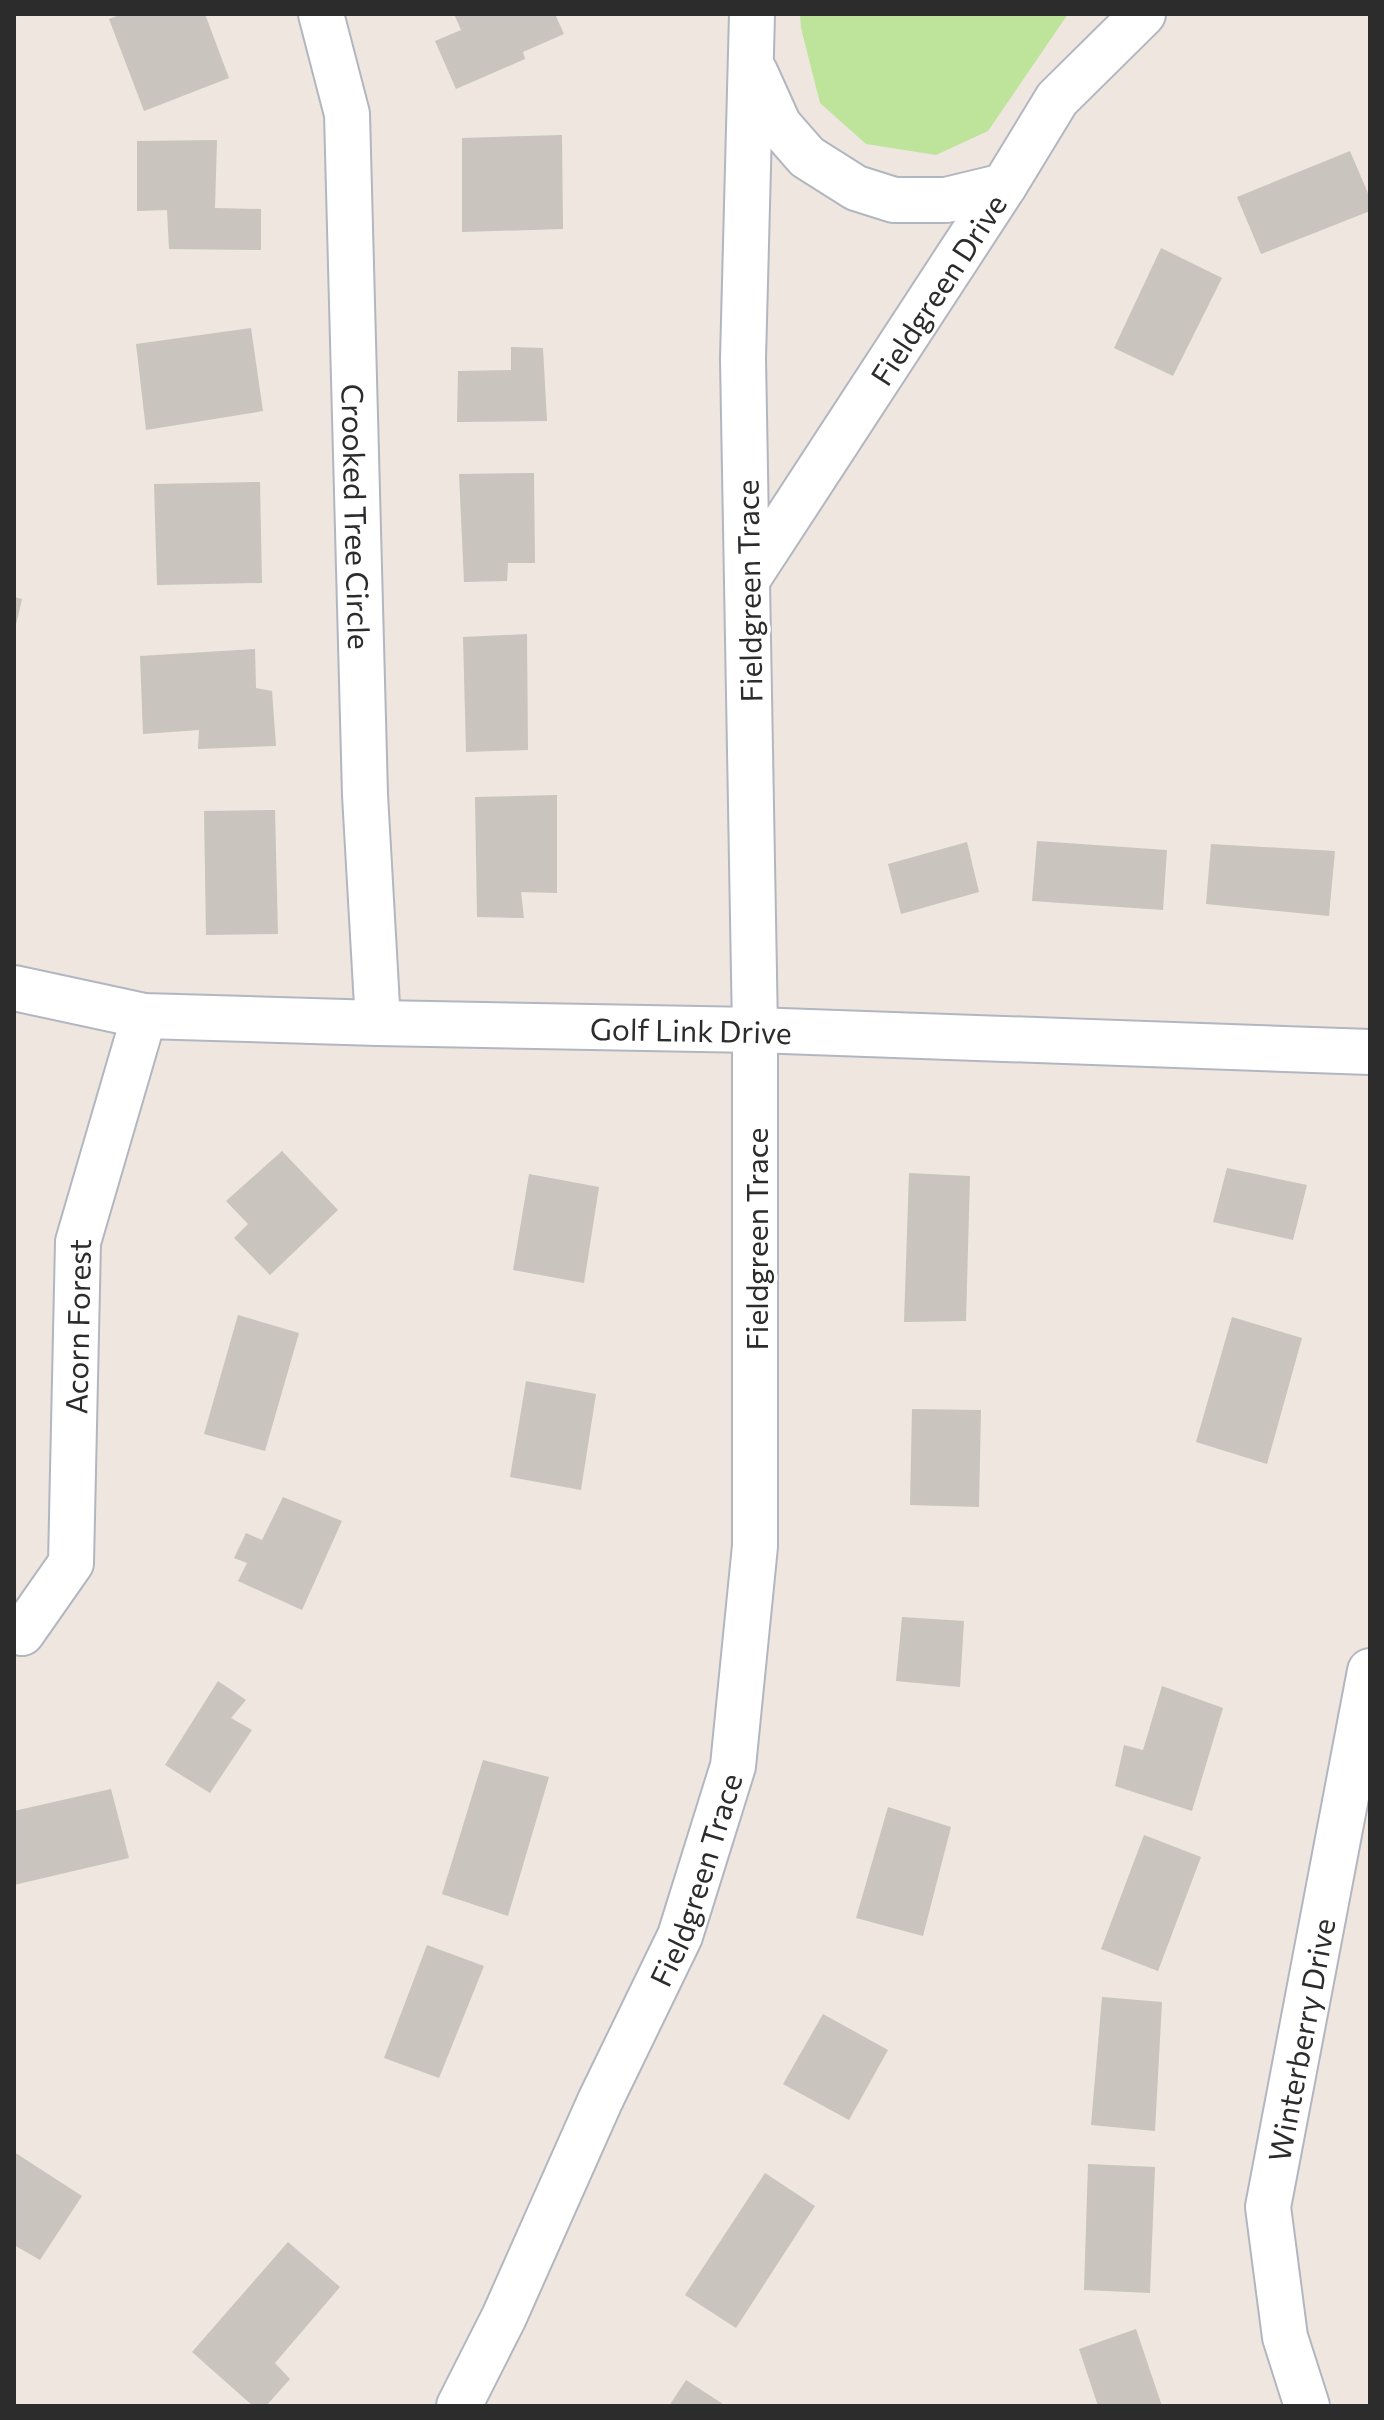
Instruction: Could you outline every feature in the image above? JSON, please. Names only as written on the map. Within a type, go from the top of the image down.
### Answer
[{"type":"street","name":"Crooked Tree Circle","points":[[321,14],[347,114],[365,795],[378,1023]]},
{"type":"street","name":"Fieldgreen Trace","points":[[459,2406],[504,2317],[600,2101],[680,1936],[733,1766],[755,1546],[755,1030],[743,359],[752,14]]},
{"type":"street","name":"Fieldgreen Drive","points":[[749,577],[1004,186],[1057,99],[1143,14]]},
{"type":"street","points":[[750,63],[779,125],[807,157],[856,188],[894,200],[946,200],[1004,186]]},
{"type":"street","name":"Golf Link Drive","points":[[14,988],[144,1016],[755,1030],[1370,1052]]},
{"type":"street","name":"Acorn Forest","points":[[22,1633],[71,1563],[78,1242],[144,1016]]},
{"type":"street","name":"Winterberry Drive","points":[[1307,2406],[1285,2337],[1268,2207],[1370,1671]]},
{"type":"green space","points":[[800,14],[1068,14],[988,131],[936,155],[866,144],[820,103]]},
{"type":"building","points":[[122,14],[205,14],[229,78],[144,111],[109,19]]},
{"type":"building","points":[[454,14],[555,14],[564,34],[523,52],[525,59],[456,89],[435,41],[461,30]]},
{"type":"building","points":[[562,135],[563,229],[462,232],[462,138]]},
{"type":"building","points":[[217,140],[215,208],[261,209],[261,250],[169,249],[167,210],[137,211],[137,141]]},
{"type":"building","points":[[1350,151],[1370,198],[1370,211],[1261,254],[1237,197]]},
{"type":"building","points":[[1161,248],[1222,278],[1173,376],[1114,348]]},
{"type":"building","points":[[251,328],[263,411],[146,430],[136,344]]},
{"type":"building","points":[[511,347],[543,348],[547,421],[457,422],[458,371],[511,370]]},
{"type":"building","points":[[534,473],[535,563],[508,563],[507,581],[464,582],[459,474]]},
{"type":"building","points":[[260,482],[262,583],[157,585],[154,484]]},
{"type":"building","points":[[14,597],[22,599],[15,629],[14,629]]},
{"type":"building","points":[[527,634],[528,750],[466,752],[463,637]]},
{"type":"building","points":[[255,649],[256,688],[272,691],[276,746],[198,749],[199,730],[143,734],[140,656]]},
{"type":"building","points":[[557,795],[557,893],[521,892],[524,918],[477,917],[475,797]]},
{"type":"building","points":[[275,810],[278,934],[206,935],[204,811]]},
{"type":"building","points":[[1037,841],[1167,850],[1163,910],[1032,901]]},
{"type":"building","points":[[967,842],[979,892],[901,914],[888,864]]},
{"type":"building","points":[[1211,844],[1335,851],[1329,916],[1206,904]]},
{"type":"building","points":[[282,1151],[338,1210],[270,1275],[234,1238],[248,1224],[226,1201]]},
{"type":"building","points":[[1227,1168],[1307,1185],[1293,1240],[1213,1222]]},
{"type":"building","points":[[909,1173],[970,1176],[966,1321],[904,1322]]},
{"type":"building","points":[[529,1174],[599,1187],[584,1283],[513,1270]]},
{"type":"building","points":[[238,1315],[299,1333],[265,1451],[204,1434]]},
{"type":"building","points":[[1232,1317],[1302,1338],[1267,1464],[1196,1442]]},
{"type":"building","points":[[526,1381],[596,1394],[581,1490],[510,1477]]},
{"type":"building","points":[[912,1409],[981,1410],[979,1507],[910,1505]]},
{"type":"building","points":[[283,1497],[342,1521],[302,1610],[238,1581],[247,1563],[234,1558],[246,1533],[262,1540]]},
{"type":"building","points":[[902,1617],[964,1621],[960,1687],[896,1681]]},
{"type":"building","points":[[218,1681],[246,1700],[231,1718],[252,1730],[210,1793],[165,1765]]},
{"type":"building","points":[[1162,1686],[1223,1708],[1192,1811],[1115,1786],[1124,1745],[1143,1750]]},
{"type":"building","points":[[483,1760],[549,1777],[508,1916],[442,1894]]},
{"type":"building","points":[[111,1789],[129,1858],[14,1885],[14,1811]]},
{"type":"building","points":[[888,1807],[951,1827],[923,1936],[856,1918]]},
{"type":"building","points":[[1144,1835],[1201,1857],[1158,1971],[1101,1949]]},
{"type":"building","points":[[427,1945],[484,1966],[439,2078],[384,2058]]},
{"type":"building","points":[[1102,1997],[1162,2002],[1155,2131],[1091,2125]]},
{"type":"building","points":[[823,2014],[888,2050],[849,2120],[783,2084]]},
{"type":"building","points":[[14,2152],[82,2196],[40,2260],[14,2245]]},
{"type":"building","points":[[1088,2164],[1155,2167],[1150,2293],[1084,2290]]},
{"type":"building","points":[[765,2173],[815,2206],[736,2328],[685,2295]]},
{"type":"building","points":[[288,2242],[340,2287],[275,2363],[290,2379],[266,2406],[253,2406],[192,2352]]},
{"type":"building","points":[[1136,2329],[1162,2406],[1098,2406],[1079,2349]]},
{"type":"building","points":[[686,2380],[726,2406],[669,2406]]}]
